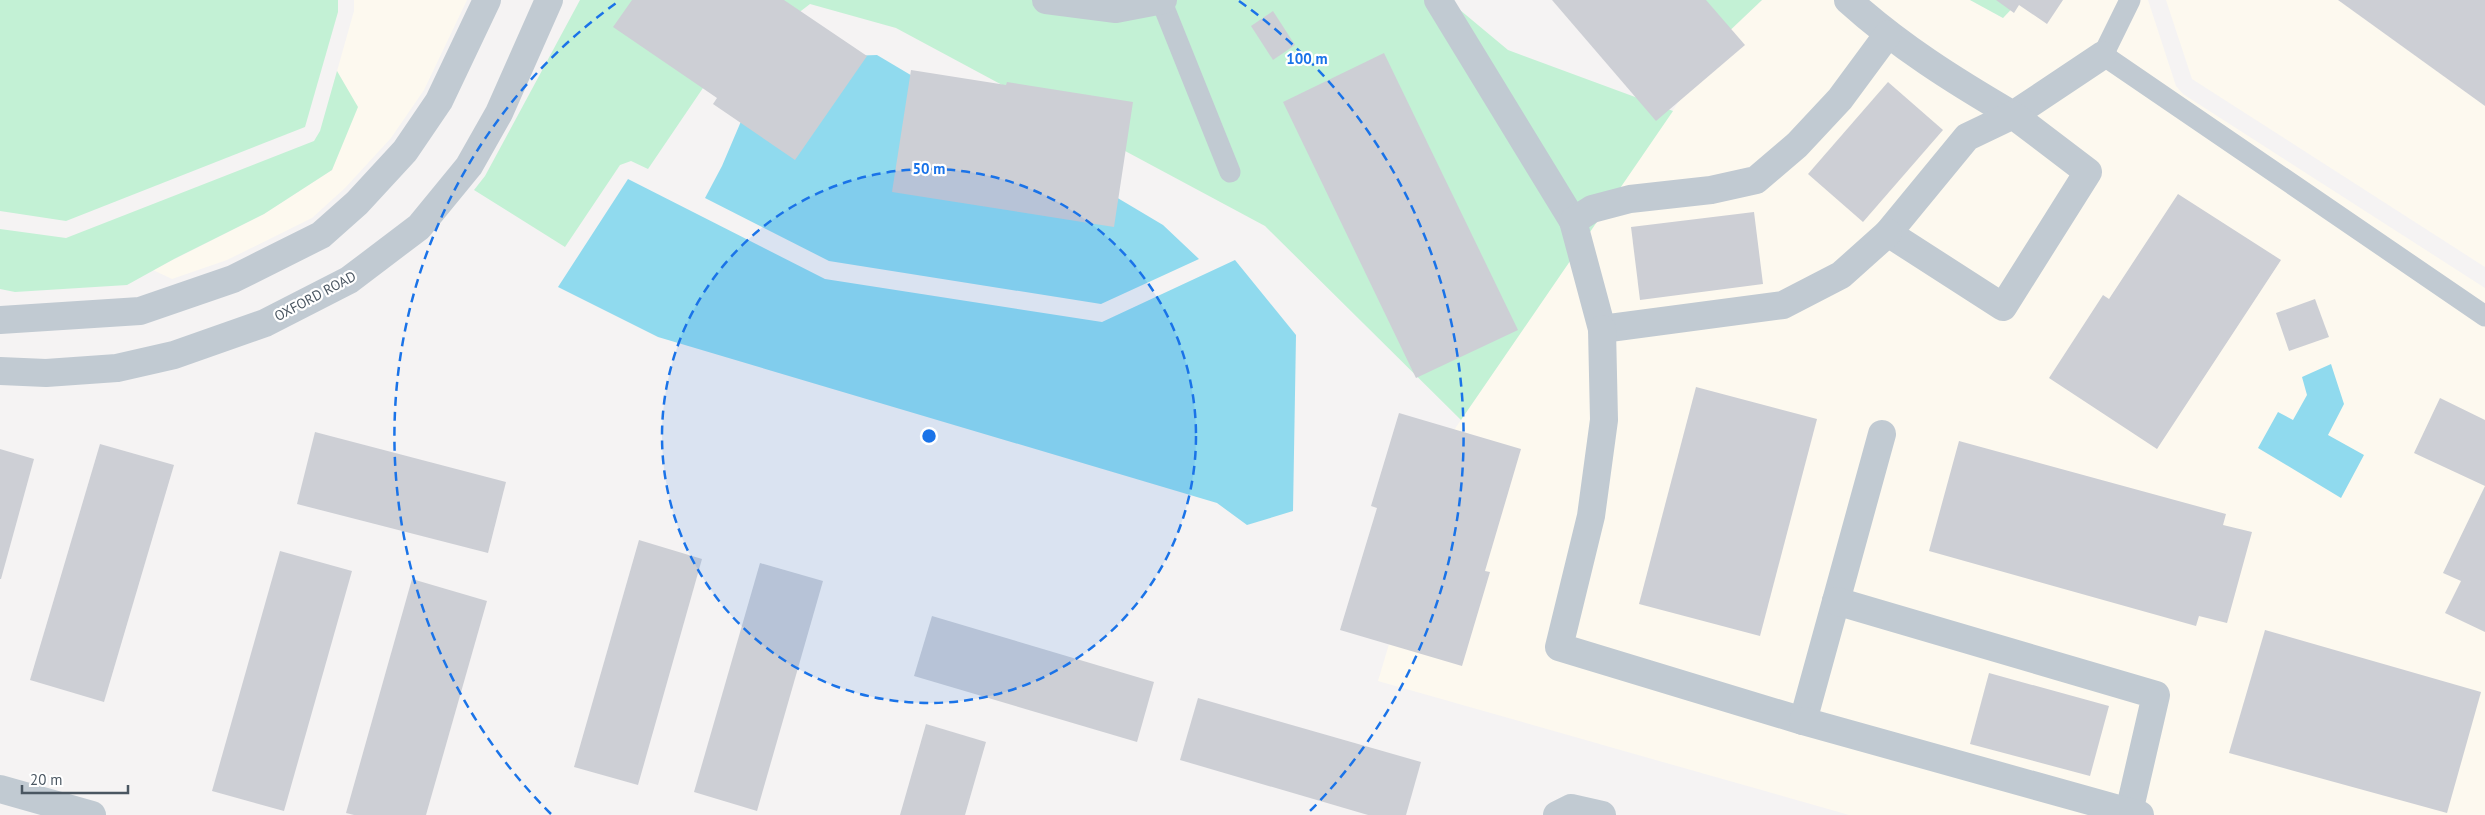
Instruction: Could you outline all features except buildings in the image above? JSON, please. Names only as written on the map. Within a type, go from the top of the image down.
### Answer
[{"type":"street","points":[[0,320],[140,311],[233,279],[321,235],[357,203],[405,152],[439,101],[487,0]]},
{"type":"street","name":"OXFORD ROAD","points":[[0,371],[46,373],[117,368],[174,355],[265,323],[349,280],[419,227],[469,166],[499,113],[549,0]]},
{"type":"street","points":[[1046,0],[1116,9],[1162,0]]},
{"type":"street","points":[[1438,0],[1573,221],[1602,329],[1604,420],[1591,516],[1559,647],[1803,721],[2134,813],[2156,696],[1836,601]]},
{"type":"street","points":[[1848,0],[1888,34],[1935,69],[2013,115],[2088,172],[2003,307],[1888,233]]},
{"type":"street","points":[[1573,221],[1592,209],[1630,199],[1711,190],[1756,180],[1797,145],[1840,99],[1888,34]]},
{"type":"street","points":[[1602,329],[1783,305],[1842,275],[1888,233],[1967,137],[2013,115],[2103,55]]},
{"type":"street","points":[[1803,721],[1882,434]]},
{"type":"street","points":[[0,789],[92,815]]},
{"type":"street","points":[[1557,815],[1570,808],[1602,815]]},
{"type":"lane","points":[[1162,0],[1230,172]]},
{"type":"lane","points":[[2130,0],[2103,55],[2485,316]]},
{"type":"shaded area","points":[[354,0],[467,0],[424,90],[391,138],[345,188],[312,218],[227,260],[172,279],[153,270],[264,214],[332,170],[357,107],[337,71],[354,11]]},
{"type":"shaded area","points":[[1762,0],[1970,0],[2003,18],[2020,0],[2148,0],[2176,86],[2183,94],[2485,288],[2485,815],[1849,815],[1378,681],[1452,433],[1723,37]]},
{"type":"shaded area","points":[[2166,0],[2485,0],[2485,267],[2192,79]]},
{"type":"green space","points":[[0,0],[338,0],[338,12],[305,127],[66,221],[0,211]]},
{"type":"green space","points":[[580,0],[1448,0],[1508,50],[1673,111],[1461,420],[1265,226],[896,28],[810,4],[705,85],[648,169],[631,161],[620,165],[565,247],[474,190],[485,176]]},
{"type":"green space","points":[[1696,0],[1762,0],[1723,37]]},
{"type":"green space","points":[[1970,0],[2020,0],[2003,18]]},
{"type":"green space","points":[[337,71],[358,107],[332,170],[264,214],[127,285],[15,292],[0,289],[0,229],[66,238],[314,141],[320,131]]},
{"type":"water","points":[[877,55],[1163,225],[1199,259],[1101,304],[829,261],[705,198],[722,166],[765,65],[822,57]]},
{"type":"water","points":[[628,179],[825,279],[1102,322],[1235,260],[1296,335],[1293,511],[1247,525],[1217,503],[658,337],[558,287]]},
{"type":"water","points":[[2331,364],[2344,404],[2328,435],[2364,455],[2341,498],[2258,448],[2278,412],[2293,420],[2307,395],[2302,377]]}]
